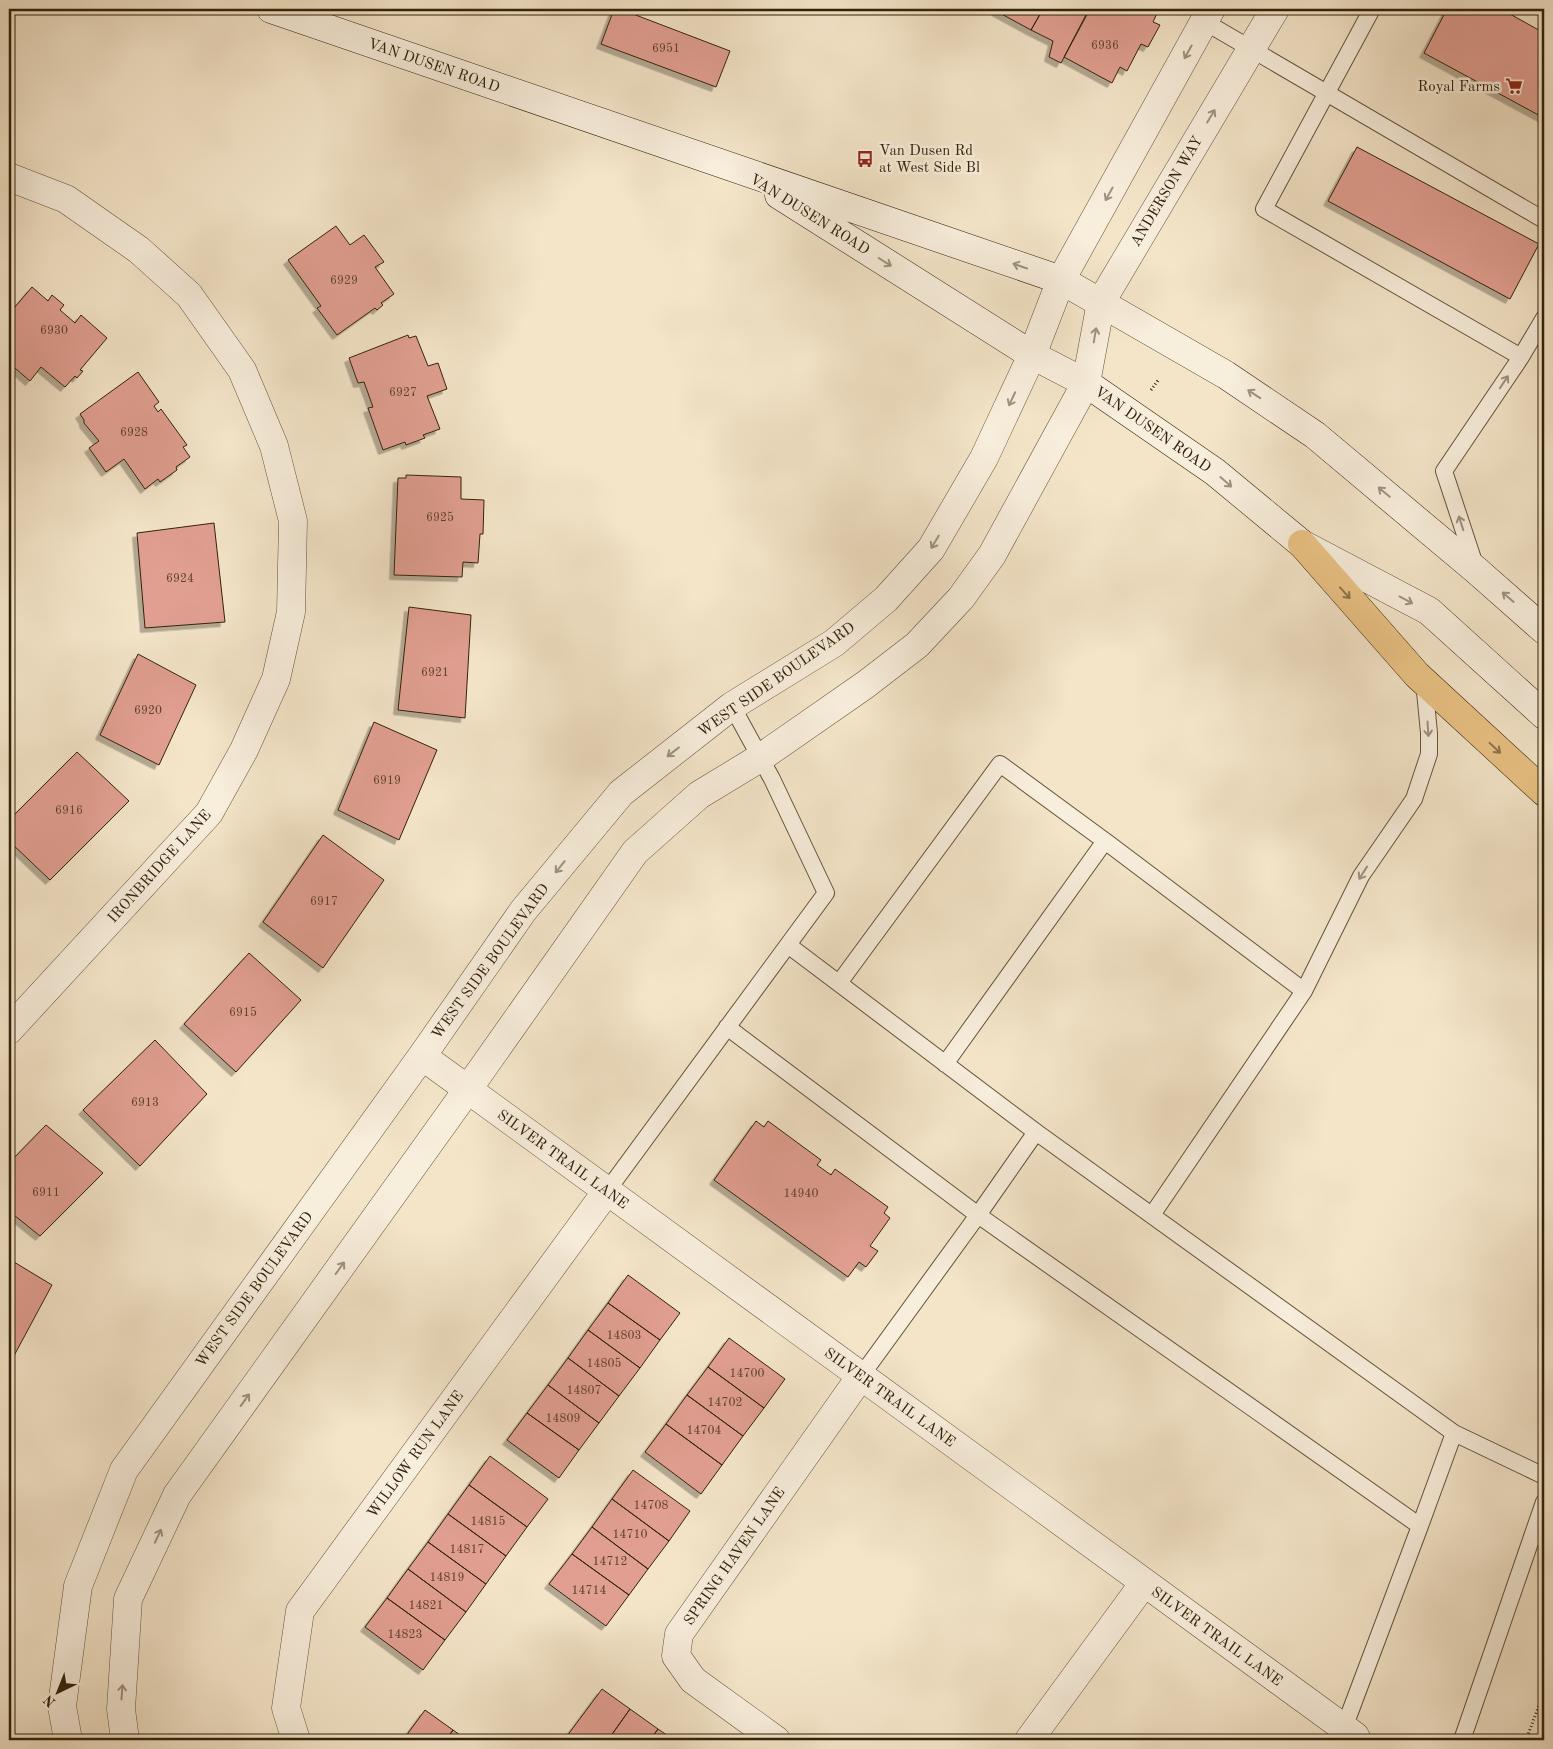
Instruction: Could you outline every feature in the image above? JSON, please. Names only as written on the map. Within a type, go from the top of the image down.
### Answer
[{"type":"main road","points":[[1302,544],[1424,680],[1544,792]]},
{"type":"street","name":"VAN DUSEN ROAD","points":[[271,9],[1061,280],[1226,376],[1315,435],[1476,570],[1544,630]]},
{"type":"street","name":"ANDERSON WAY","points":[[1086,383],[1101,302],[1275,9]]},
{"type":"street","points":[[1061,280],[1208,16]]},
{"type":"street","name":"VAN DUSEN ROAD","points":[[740,170],[1032,355],[1086,383],[1215,472],[1302,544],[1429,611],[1544,715]]},
{"type":"street","name":"IRONBRIDGE LANE","points":[[9,177],[66,200],[139,250],[189,295],[242,370],[274,446],[293,521],[291,612],[276,679],[244,750],[209,813],[9,1030]]},
{"type":"street","name":"WEST SIDE BOULEVARD","points":[[68,1740],[62,1706],[78,1586],[124,1470],[422,1056],[523,911],[621,793],[732,706],[834,643],[886,599],[931,548],[984,458],[1032,355],[1061,280]]},
{"type":"street","points":[[126,1740],[121,1709],[128,1599],[177,1495],[635,852],[699,796],[760,758],[865,685],[917,645],[961,598],[992,555],[1086,383]]},
{"type":"street","name":"SILVER TRAIL LANE","points":[[422,1056],[1351,1734]]},
{"type":"street","name":"WILLOW RUN LANE","points":[[296,1740],[286,1708],[300,1611],[607,1190]]},
{"type":"street","name":"SPRING HAVEN LANE","points":[[776,1740],[693,1680],[676,1656],[679,1634],[861,1376]]},
{"type":"street","points":[[1030,1740],[1144,1583]]},
{"type":"lane","points":[[1372,9],[1264,209],[1521,357]]},
{"type":"lane","points":[[1208,16],[1250,49],[1544,220]]},
{"type":"lane","points":[[1476,570],[1444,471],[1521,357],[1544,318]]},
{"type":"lane","points":[[1152,1215],[1304,991],[1361,876],[1414,800],[1429,754],[1424,680]]},
{"type":"lane","points":[[607,1190],[826,893],[760,758],[732,706]]},
{"type":"lane","points":[[838,983],[1000,764],[1304,991]]},
{"type":"lane","points":[[945,1064],[1105,841]]},
{"type":"lane","points":[[788,945],[1036,1132],[1454,1433],[1544,1476]]},
{"type":"lane","points":[[728,1027],[978,1215],[1420,1526]]},
{"type":"lane","points":[[861,1376],[1036,1132]]},
{"type":"lane","points":[[1351,1734],[1420,1526],[1454,1433]]},
{"type":"lane","points":[[1462,1740],[1544,1502]]},
{"type":"path","points":[[1526,1740],[1544,1692]]},
{"type":"building","points":[[614,9],[620,9],[730,51],[716,87],[601,44]]},
{"type":"building","points":[[997,9],[1043,9],[1031,30],[996,11]]},
{"type":"building","points":[[1043,9],[1090,9],[1061,63],[1049,57],[1053,41],[1031,30]]},
{"type":"building","points":[[1089,9],[1159,9],[1153,22],[1160,25],[1148,47],[1141,44],[1127,71],[1120,67],[1112,83],[1064,57]]},
{"type":"building","name":"Royal Farms","points":[[1447,9],[1501,9],[1544,33],[1544,118],[1424,53]]},
{"type":"building","points":[[1357,147],[1539,244],[1510,299],[1328,201]]},
{"type":"building","points":[[336,226],[350,245],[364,235],[384,262],[375,267],[394,294],[381,303],[383,305],[377,310],[375,308],[337,335],[317,308],[321,306],[288,260]]},
{"type":"building","points":[[32,287],[48,301],[52,295],[64,305],[60,310],[75,323],[81,315],[107,338],[80,370],[83,371],[77,378],[75,376],[65,387],[41,367],[30,381],[9,363],[9,353],[15,345],[9,340],[9,314]]},
{"type":"building","points":[[408,335],[409,338],[416,336],[428,366],[438,363],[447,389],[427,396],[440,429],[423,435],[425,438],[406,445],[405,442],[383,450],[368,408],[373,407],[364,382],[358,383],[349,358]]},
{"type":"building","points":[[138,372],[159,402],[154,406],[158,412],[161,409],[187,445],[183,447],[190,457],[176,467],[177,470],[160,482],[158,479],[145,489],[124,459],[106,472],[89,448],[99,441],[84,423],[80,414]]},
{"type":"building","points":[[406,475],[461,477],[461,499],[484,500],[483,534],[480,534],[478,563],[463,562],[462,577],[394,575],[398,478],[406,478]]},
{"type":"building","points":[[214,523],[225,622],[145,628],[137,533]]},
{"type":"building","points":[[409,607],[471,615],[465,718],[398,710]]},
{"type":"building","points":[[138,654],[196,685],[159,765],[100,735]]},
{"type":"building","points":[[374,722],[437,750],[399,840],[338,810]]},
{"type":"building","points":[[77,752],[129,801],[50,880],[9,841],[9,820]]},
{"type":"building","points":[[323,835],[384,880],[323,968],[263,922]]},
{"type":"building","points":[[249,953],[301,1000],[236,1072],[184,1024]]},
{"type":"building","points":[[155,1040],[207,1094],[140,1166],[83,1110]]},
{"type":"building","points":[[756,1121],[764,1127],[768,1121],[821,1160],[817,1165],[831,1175],[835,1169],[888,1207],[884,1213],[890,1218],[870,1246],[878,1251],[866,1267],[859,1262],[848,1277],[714,1180]]},
{"type":"building","points":[[46,1125],[103,1173],[40,1236],[9,1211],[9,1163]]},
{"type":"building","points":[[9,1259],[52,1285],[9,1365]]},
{"type":"building","points":[[628,1275],[680,1313],[660,1340],[608,1303]]},
{"type":"building","points":[[608,1303],[660,1340],[640,1368],[588,1330]]},
{"type":"building","points":[[588,1330],[640,1368],[619,1396],[568,1358]]},
{"type":"building","points":[[729,1338],[785,1379],[764,1408],[708,1367]]},
{"type":"building","points":[[568,1358],[619,1396],[599,1423],[548,1385]]},
{"type":"building","points":[[708,1367],[764,1408],[743,1436],[687,1395]]},
{"type":"building","points":[[548,1385],[599,1423],[579,1450],[527,1413]]},
{"type":"building","points":[[687,1395],[743,1436],[722,1465],[666,1424]]},
{"type":"building","points":[[527,1413],[579,1450],[559,1478],[507,1440]]},
{"type":"building","points":[[666,1424],[722,1465],[701,1494],[645,1452]]},
{"type":"building","points":[[490,1456],[548,1499],[527,1527],[469,1485]]},
{"type":"building","points":[[633,1470],[690,1511],[669,1541],[612,1499]]},
{"type":"building","points":[[469,1485],[527,1527],[506,1556],[448,1514]]},
{"type":"building","points":[[612,1499],[669,1541],[648,1569],[592,1527]]},
{"type":"building","points":[[448,1514],[506,1556],[486,1584],[428,1542]]},
{"type":"building","points":[[592,1527],[648,1569],[629,1595],[572,1554]]},
{"type":"building","points":[[428,1542],[486,1584],[466,1612],[408,1569]]},
{"type":"building","points":[[572,1554],[629,1595],[606,1626],[549,1584]]},
{"type":"building","points":[[408,1569],[466,1612],[445,1640],[387,1598]]},
{"type":"building","points":[[387,1598],[445,1640],[423,1670],[365,1627]]},
{"type":"building","points":[[602,1689],[630,1709],[608,1740],[564,1740]]},
{"type":"building","points":[[630,1709],[658,1729],[650,1740],[608,1740]]},
{"type":"building","points":[[425,1710],[453,1730],[446,1740],[403,1740]]},
{"type":"building","points":[[658,1729],[674,1740],[650,1740]]},
{"type":"building","points":[[453,1730],[467,1740],[446,1740]]},
{"type":"place","name":"Royal Farms","points":[[1514,86]]},
{"type":"place","name":"Van Dusen Rd at West Side Bl","points":[[865,159]]}]
